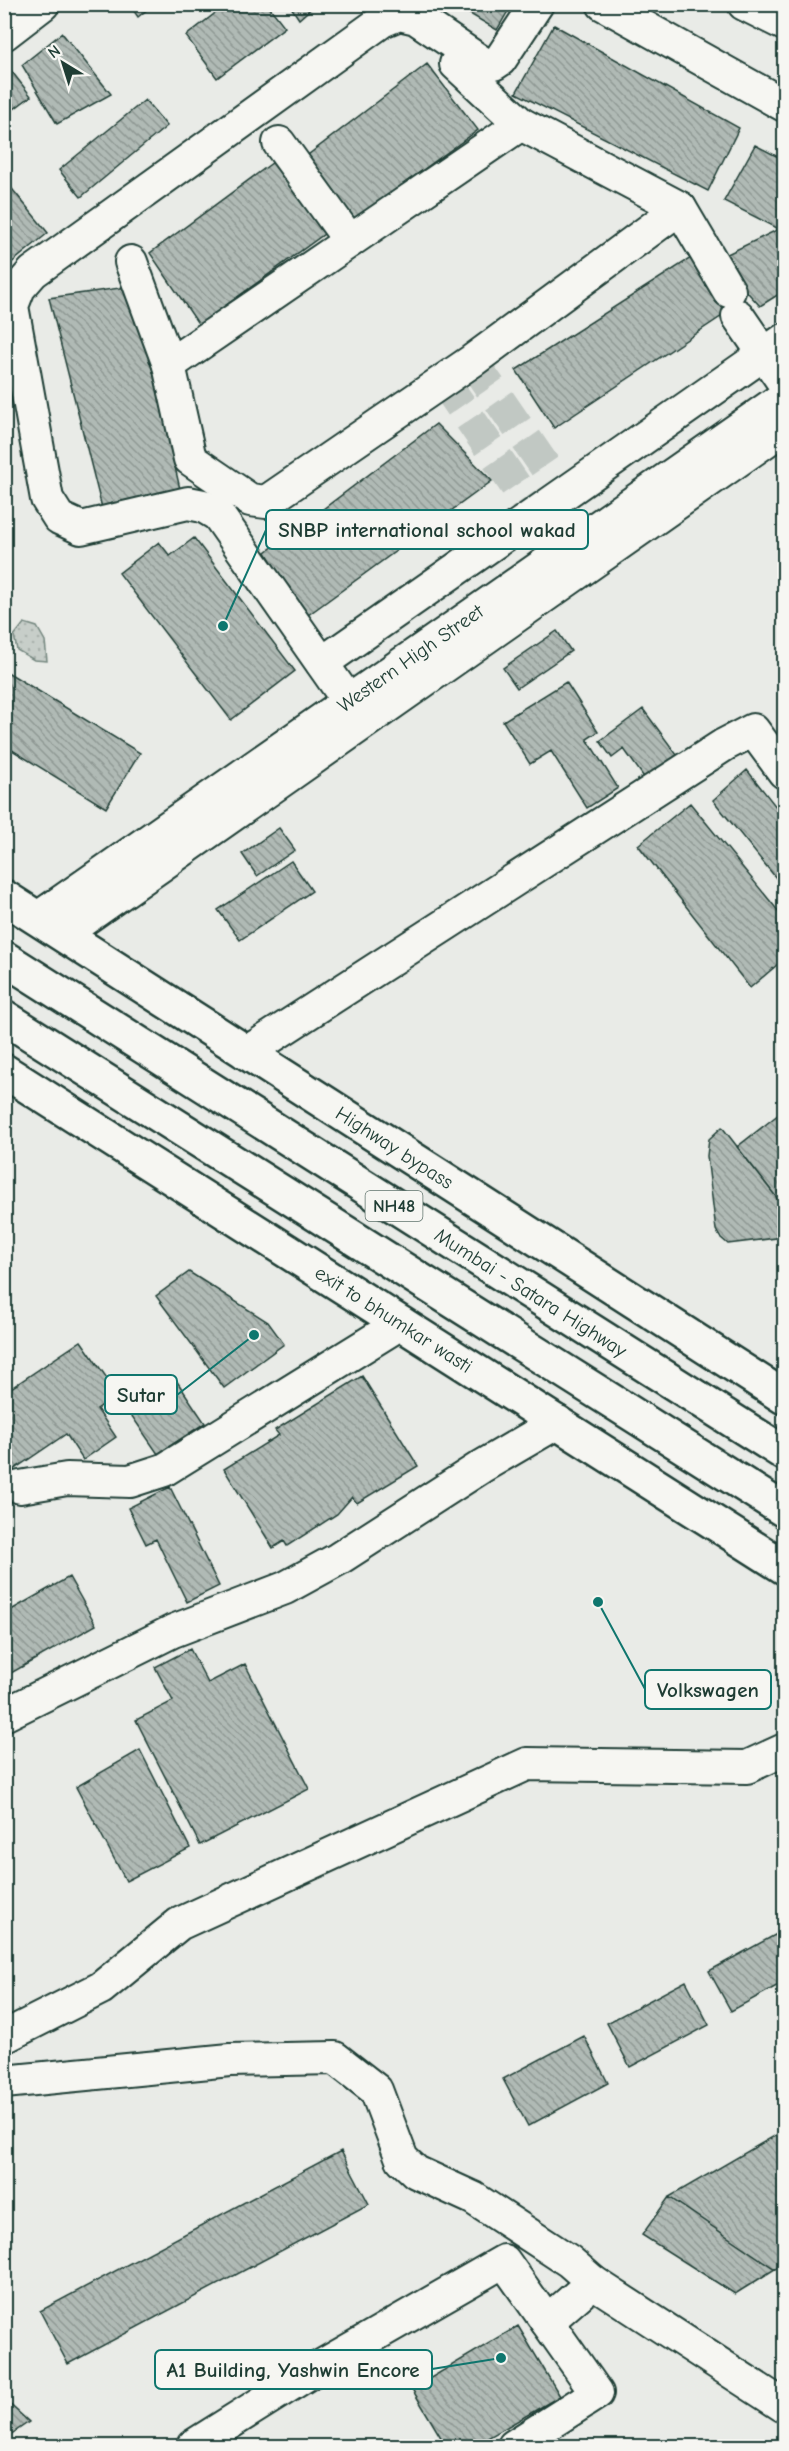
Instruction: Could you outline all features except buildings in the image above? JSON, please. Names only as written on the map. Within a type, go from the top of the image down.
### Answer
[{"type":"main road","name":"Highway bypass","points":[[4,897],[784,1396]]},
{"type":"main road","name":"Mumbai - Satara Highway","points":[[4,958],[784,1453]]},
{"type":"main road","name":"NH48","points":[[4,1017],[784,1510]]},
{"type":"main road","name":"exit to bhumkar wasti","points":[[4,1071],[784,1567]]},
{"type":"street","points":[[4,34],[43,4]]},
{"type":"street","points":[[349,702],[218,515],[203,506],[188,503],[81,528],[59,518],[47,499],[12,306],[19,288],[33,272],[382,21],[399,14],[416,18],[484,64],[494,64],[500,60],[537,4]]},
{"type":"street","points":[[603,4],[784,105]]},
{"type":"street","points":[[744,4],[784,24]]},
{"type":"street","points":[[456,64],[522,124],[680,208],[734,304],[774,347],[784,383]]},
{"type":"street","points":[[169,365],[522,124]]},
{"type":"street","points":[[279,143],[350,241]]},
{"type":"street","points":[[131,262],[169,365],[190,459],[250,500],[266,502],[472,361],[680,208]]},
{"type":"street","points":[[322,663],[774,347]]},
{"type":"street","name":"Western High Street","points":[[51,926],[582,555],[769,429],[784,398]]},
{"type":"street","name":"Western High Street","points":[[225,804],[349,702],[582,555]]},
{"type":"street","points":[[246,1053],[716,751],[753,730],[784,772]]},
{"type":"street","points":[[20,1486],[67,1479],[130,1481],[164,1470],[401,1323]]},
{"type":"street","points":[[4,1715],[172,1631],[285,1588],[338,1559],[480,1467],[558,1422]]},
{"type":"street","points":[[4,2037],[101,1988],[179,1924],[527,1764],[747,1767],[784,1750]]},
{"type":"street","points":[[4,2082],[230,2060],[335,2058],[376,2090],[402,2159],[416,2172],[473,2198],[569,2261],[592,2282],[784,2406]]},
{"type":"street","points":[[193,2446],[309,2373],[504,2261],[597,2393],[514,2446]]},
{"type":"street","points":[[547,2322],[592,2282]]},
{"type":"shaded area","points":[[24,623],[37,627],[45,641],[47,661],[34,660],[17,650],[14,636]]},
{"type":"tunnel","points":[[472,361],[591,533]]},
{"type":"tunnel","points":[[443,380],[562,553]]},
{"type":"place","name":"SNBP international school wakad","points":[[223,626]]},
{"type":"place","name":"Sutar","points":[[254,1335]]},
{"type":"place","name":"Volkswagen","points":[[598,1602]]},
{"type":"place","name":"A1 Building, Yashwin Encore","points":[[501,2358]]}]
